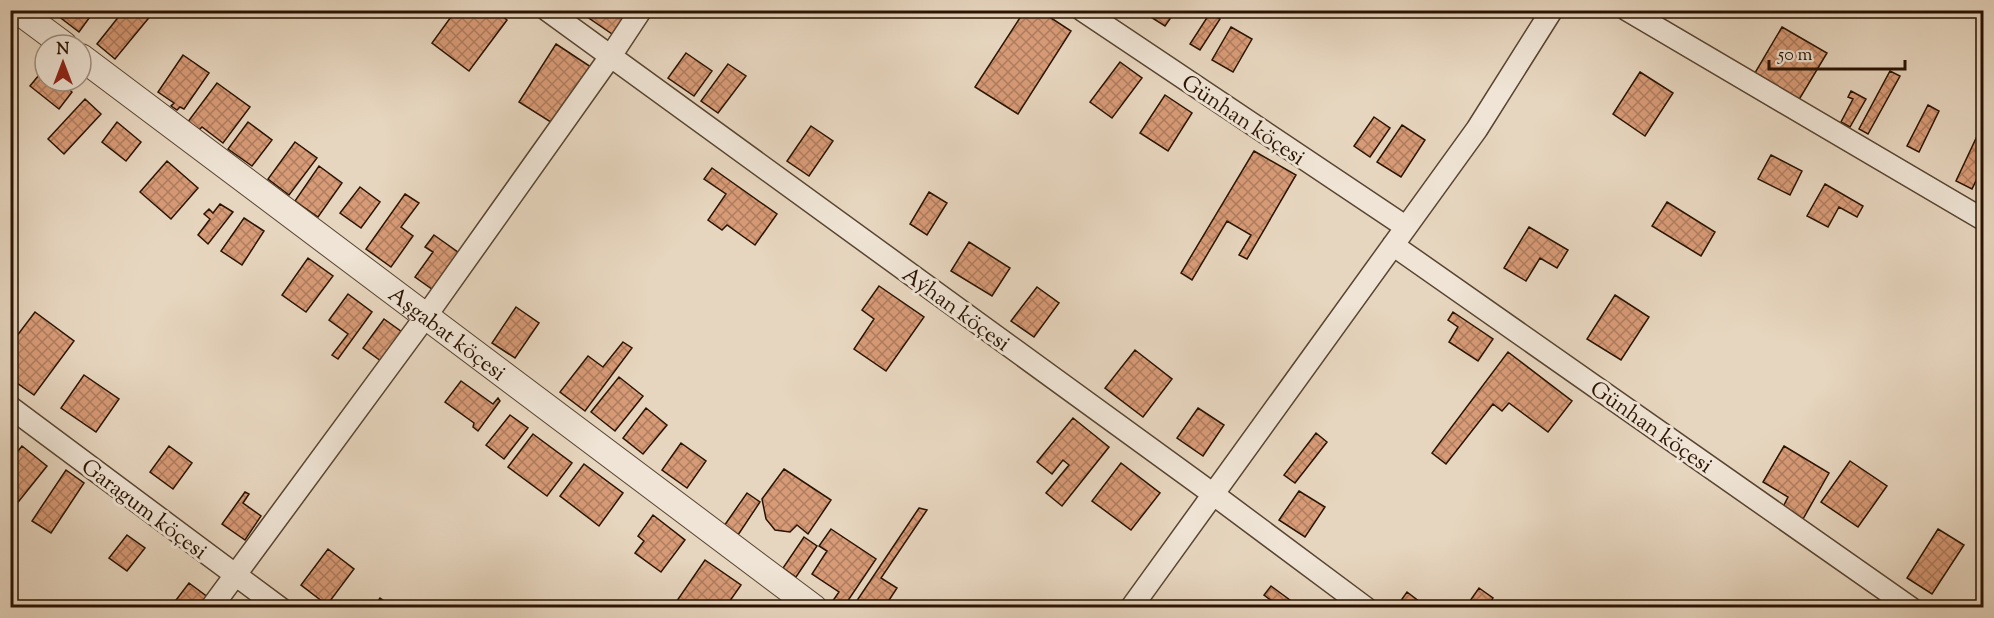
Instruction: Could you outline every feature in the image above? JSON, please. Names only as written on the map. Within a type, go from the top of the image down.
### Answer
[{"type":"street","points":[[17,10],[48,33]]},
{"type":"street","name":"Aýhan köçesi","points":[[547,10],[1213,494],[1366,608]]},
{"type":"street","points":[[211,608],[426,316],[641,10]]},
{"type":"street","name":"Günhan köçesi","points":[[1082,10],[1406,227]]},
{"type":"street","points":[[1131,608],[1476,129],[1552,10]]},
{"type":"street","points":[[1627,10],[1983,220]]},
{"type":"street","name":"Aşgabat köçesi","points":[[93,66],[814,608]]},
{"type":"street","name":"Günhan köçesi","points":[[1393,245],[1911,608]]},
{"type":"street","name":"Garagum köçesi","points":[[10,407],[280,608]]},
{"type":"building","points":[[54,10],[95,10],[79,32],[53,12]]},
{"type":"building","points":[[124,10],[148,10],[152,14],[115,59],[97,44]]},
{"type":"building","points":[[456,10],[495,10],[507,20],[469,71],[432,43]]},
{"type":"building","points":[[577,10],[631,10],[615,36]]},
{"type":"building","points":[[1025,10],[1039,10],[1071,31],[1018,114],[975,87]]},
{"type":"building","points":[[1149,10],[1163,10],[1172,16],[1165,26],[1146,14]]},
{"type":"building","points":[[1210,13],[1220,19],[1200,50],[1190,44]]},
{"type":"building","points":[[1231,27],[1252,39],[1233,72],[1212,60]]},
{"type":"building","points":[[1782,27],[1827,53],[1794,108],[1749,83]]},
{"type":"building","points":[[556,44],[594,69],[557,126],[519,102]]},
{"type":"building","points":[[686,53],[712,71],[694,96],[668,78]]},
{"type":"building","points":[[183,55],[209,73],[184,109],[180,107],[177,110],[171,106],[174,103],[158,92]]},
{"type":"building","points":[[1120,62],[1142,78],[1112,118],[1090,102]]},
{"type":"building","points":[[728,64],[746,76],[718,113],[701,101]]},
{"type":"building","points":[[1890,71],[1900,76],[1868,134],[1859,129]]},
{"type":"building","points":[[1640,72],[1673,93],[1645,136],[1613,114]]},
{"type":"building","points":[[217,83],[250,107],[223,143],[202,127],[198,131],[187,123]]},
{"type":"building","points":[[1851,91],[1866,99],[1850,127],[1841,122],[1853,99],[1848,97]]},
{"type":"building","points":[[39,93],[71,93],[59,109]]},
{"type":"building","points":[[1165,95],[1192,113],[1168,151],[1140,133]]},
{"type":"building","points":[[85,99],[101,114],[64,154],[48,139]]},
{"type":"building","points":[[1928,105],[1939,111],[1919,152],[1907,146]]},
{"type":"building","points":[[1374,117],[1390,128],[1370,157],[1354,146]]},
{"type":"building","points":[[117,122],[141,142],[126,161],[102,142]]},
{"type":"building","points":[[248,122],[272,140],[252,166],[228,149]]},
{"type":"building","points":[[1402,125],[1425,140],[1401,177],[1377,162]]},
{"type":"building","points":[[811,126],[833,141],[809,176],[787,161]]},
{"type":"building","points":[[1979,132],[1984,134],[1984,164],[1972,189],[1956,181]]},
{"type":"building","points":[[295,142],[317,158],[289,195],[268,179]]},
{"type":"building","points":[[1254,151],[1296,175],[1247,259],[1239,255],[1251,235],[1227,221],[1192,280],[1181,273]]},
{"type":"building","points":[[1771,155],[1802,171],[1790,195],[1758,179]]},
{"type":"building","points":[[167,161],[198,188],[171,219],[140,192]]},
{"type":"building","points":[[319,166],[342,183],[318,217],[295,201]]},
{"type":"building","points":[[712,168],[777,214],[755,245],[727,225],[722,230],[708,220],[726,194],[704,179]]},
{"type":"building","points":[[1825,184],[1863,206],[1857,217],[1839,207],[1828,227],[1807,216]]},
{"type":"building","points":[[360,187],[380,202],[361,228],[340,213]]},
{"type":"building","points":[[929,192],[947,203],[927,235],[910,224]]},
{"type":"building","points":[[405,194],[419,203],[401,227],[413,236],[391,267],[366,249]]},
{"type":"building","points":[[1667,202],[1715,232],[1701,256],[1652,226]]},
{"type":"building","points":[[220,204],[233,212],[208,244],[198,235],[210,219],[204,214],[209,209],[213,213]]},
{"type":"building","points":[[244,218],[264,231],[242,265],[221,251]]},
{"type":"building","points":[[1529,227],[1568,250],[1557,268],[1540,258],[1526,281],[1504,268]]},
{"type":"building","points":[[434,235],[462,255],[436,292],[415,277],[433,252],[425,247]]},
{"type":"building","points":[[969,242],[1010,268],[992,296],[951,271]]},
{"type":"building","points":[[308,258],[333,276],[306,312],[282,295]]},
{"type":"building","points":[[879,286],[924,317],[886,371],[854,349],[874,319],[862,310]]},
{"type":"building","points":[[1037,287],[1059,303],[1034,337],[1011,321]]},
{"type":"building","points":[[348,294],[372,312],[338,359],[332,355],[348,334],[329,320]]},
{"type":"building","points":[[1615,295],[1649,317],[1621,360],[1587,339]]},
{"type":"building","points":[[516,307],[539,323],[515,358],[492,343]]},
{"type":"building","points":[[35,312],[74,341],[34,395],[10,378],[10,345]]},
{"type":"building","points":[[1453,312],[1493,339],[1478,361],[1449,342],[1458,327],[1448,320]]},
{"type":"building","points":[[384,319],[402,332],[381,361],[363,348]]},
{"type":"building","points":[[623,342],[632,348],[585,411],[560,392],[588,356],[603,367]]},
{"type":"building","points":[[1135,350],[1172,379],[1143,417],[1105,388]]},
{"type":"building","points":[[1508,352],[1572,401],[1548,432],[1509,403],[1502,411],[1493,404],[1446,464],[1432,453]]},
{"type":"building","points":[[84,375],[119,399],[96,432],[61,408]]},
{"type":"building","points":[[619,377],[643,396],[615,431],[591,412]]},
{"type":"building","points":[[461,381],[493,404],[498,398],[500,401],[478,431],[473,427],[474,423],[445,402]]},
{"type":"building","points":[[646,408],[667,425],[643,454],[623,438]]},
{"type":"building","points":[[1198,408],[1224,425],[1203,456],[1177,438]]},
{"type":"building","points":[[510,415],[528,428],[504,459],[486,445]]},
{"type":"building","points":[[1073,418],[1109,447],[1062,506],[1046,493],[1069,465],[1063,460],[1052,474],[1037,462]]},
{"type":"building","points":[[1316,433],[1327,442],[1295,483],[1284,475]]},
{"type":"building","points":[[533,434],[572,463],[547,496],[508,467]]},
{"type":"building","points":[[681,443],[706,461],[687,488],[662,470]]},
{"type":"building","points":[[22,446],[47,466],[11,511],[10,461]]},
{"type":"building","points":[[169,446],[192,463],[173,489],[150,472]]},
{"type":"building","points":[[1784,446],[1829,473],[1803,519],[1783,507],[1788,497],[1763,482]]},
{"type":"building","points":[[1850,461],[1887,486],[1858,527],[1821,502]]},
{"type":"building","points":[[1121,463],[1160,493],[1131,530],[1092,501]]},
{"type":"building","points":[[584,464],[623,493],[599,526],[560,496]]},
{"type":"building","points":[[784,469],[831,500],[808,534],[797,525],[790,532],[775,530],[766,519],[762,499]]},
{"type":"building","points":[[66,470],[84,483],[51,533],[32,521]]},
{"type":"building","points":[[1299,491],[1325,507],[1305,537],[1279,520]]},
{"type":"building","points":[[245,492],[249,494],[243,503],[261,516],[245,540],[222,524]]},
{"type":"building","points":[[747,493],[760,502],[738,535],[724,526]]},
{"type":"building","points":[[919,508],[927,510],[881,578],[897,588],[884,608],[852,608]]},
{"type":"building","points":[[653,515],[685,540],[661,572],[635,553],[644,541],[638,536]]},
{"type":"building","points":[[831,529],[876,559],[843,608],[833,608],[830,605],[839,592],[812,574],[827,551],[819,546]]},
{"type":"building","points":[[1938,529],[1964,545],[1932,594],[1907,578]]},
{"type":"building","points":[[127,535],[145,548],[127,571],[109,558]]},
{"type":"building","points":[[804,537],[817,546],[796,577],[783,568]]},
{"type":"building","points":[[328,549],[354,569],[327,605],[301,585]]},
{"type":"building","points":[[705,560],[741,585],[725,608],[672,608]]},
{"type":"building","points":[[189,583],[209,598],[202,608],[170,608]]},
{"type":"building","points":[[1271,586],[1298,606],[1297,608],[1281,608],[1264,595]]},
{"type":"building","points":[[1479,588],[1493,598],[1486,608],[1465,608]]},
{"type":"building","points":[[1407,592],[1428,608],[1400,608],[1397,606]]},
{"type":"building","points":[[380,598],[394,608],[373,608]]}]
